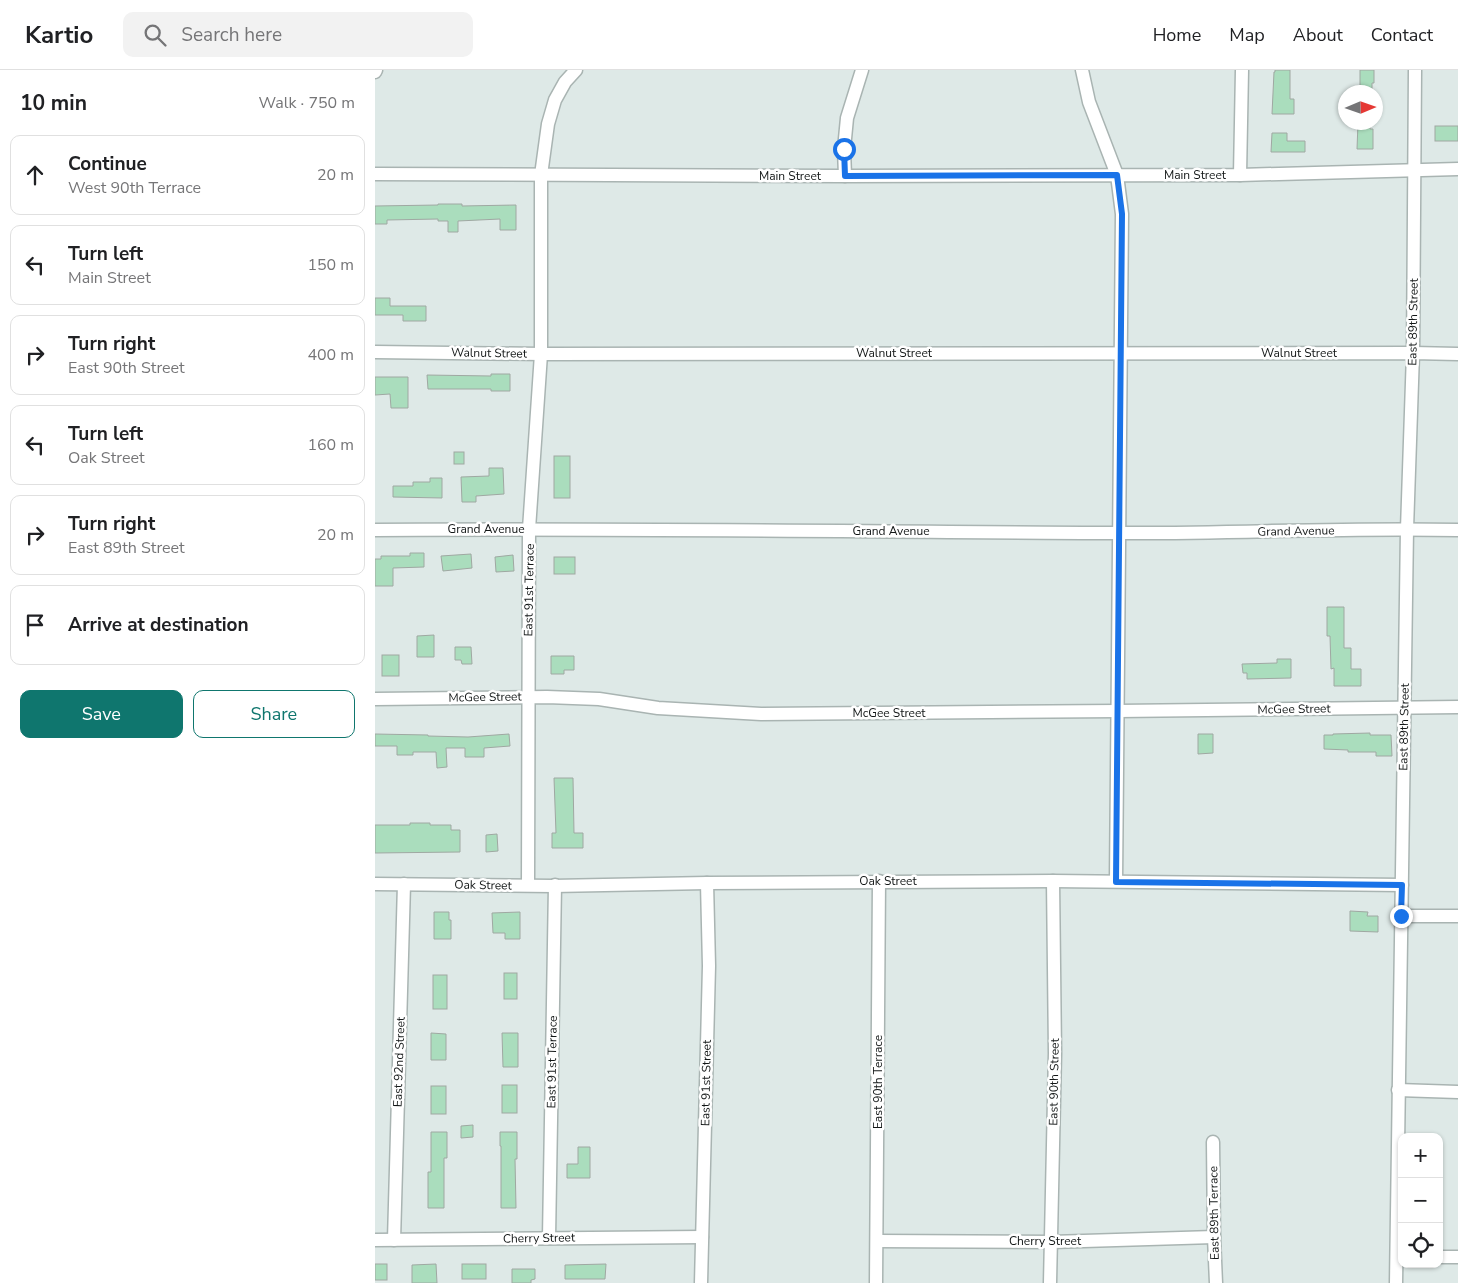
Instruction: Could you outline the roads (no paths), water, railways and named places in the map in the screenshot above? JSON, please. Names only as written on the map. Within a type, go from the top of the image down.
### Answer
[{"type":"street","name":"East 91st Terrace","points":[[528,885],[529,529],[541,354],[541,175],[548,124],[555,100],[565,82],[576,70]]},
{"type":"street","points":[[845,176],[844,149],[847,118],[862,70]]},
{"type":"street","points":[[1082,70],[1089,102],[1117,175],[1122,214],[1116,882]]},
{"type":"street","points":[[1240,175],[1242,70]]},
{"type":"street","name":"East 89th Street","points":[[1399,1223],[1398,1090],[1407,529],[1413,352],[1415,70]]},
{"type":"street","name":"Main Street","points":[[375,174],[1240,175],[1458,169]]},
{"type":"street","name":"Walnut Street","points":[[375,352],[541,354],[1413,352],[1458,354]]},
{"type":"street","name":"Grand Avenue","points":[[375,530],[529,529],[1119,533],[1458,530]]},
{"type":"street","name":"McGee Street","points":[[375,699],[528,697],[599,699],[658,708],[761,714],[1458,707]]},
{"type":"street","name":"Oak Street","points":[[375,884],[555,886],[879,881],[1053,881],[1402,885]]},
{"type":"street","name":"East 90th Terrace","points":[[875,1283],[877,1241],[879,881]]},
{"type":"street","name":"East 90th Street","points":[[1050,1283],[1055,1053],[1053,881]]},
{"type":"street","name":"East 91st Street","points":[[701,1283],[709,975],[707,883]]},
{"type":"street","name":"East 92nd Street","points":[[394,1240],[404,884]]},
{"type":"street","name":"East 91st Terrace","points":[[549,1238],[555,886]]},
{"type":"street","points":[[1401,916],[1458,916]]},
{"type":"street","points":[[1398,1090],[1458,1092]]},
{"type":"street","name":"East 89th Terrace","points":[[1213,1142],[1216,1283]]},
{"type":"street","name":"Cherry Street","points":[[375,1240],[702,1237]]},
{"type":"street","name":"Cherry Street","points":[[877,1241],[1051,1242],[1214,1237]]},
{"type":"street","points":[[1443,1257],[1458,1257]]},
{"type":"street","name":"East 89th Street","points":[[1396,1283],[1398,1265]]}]
